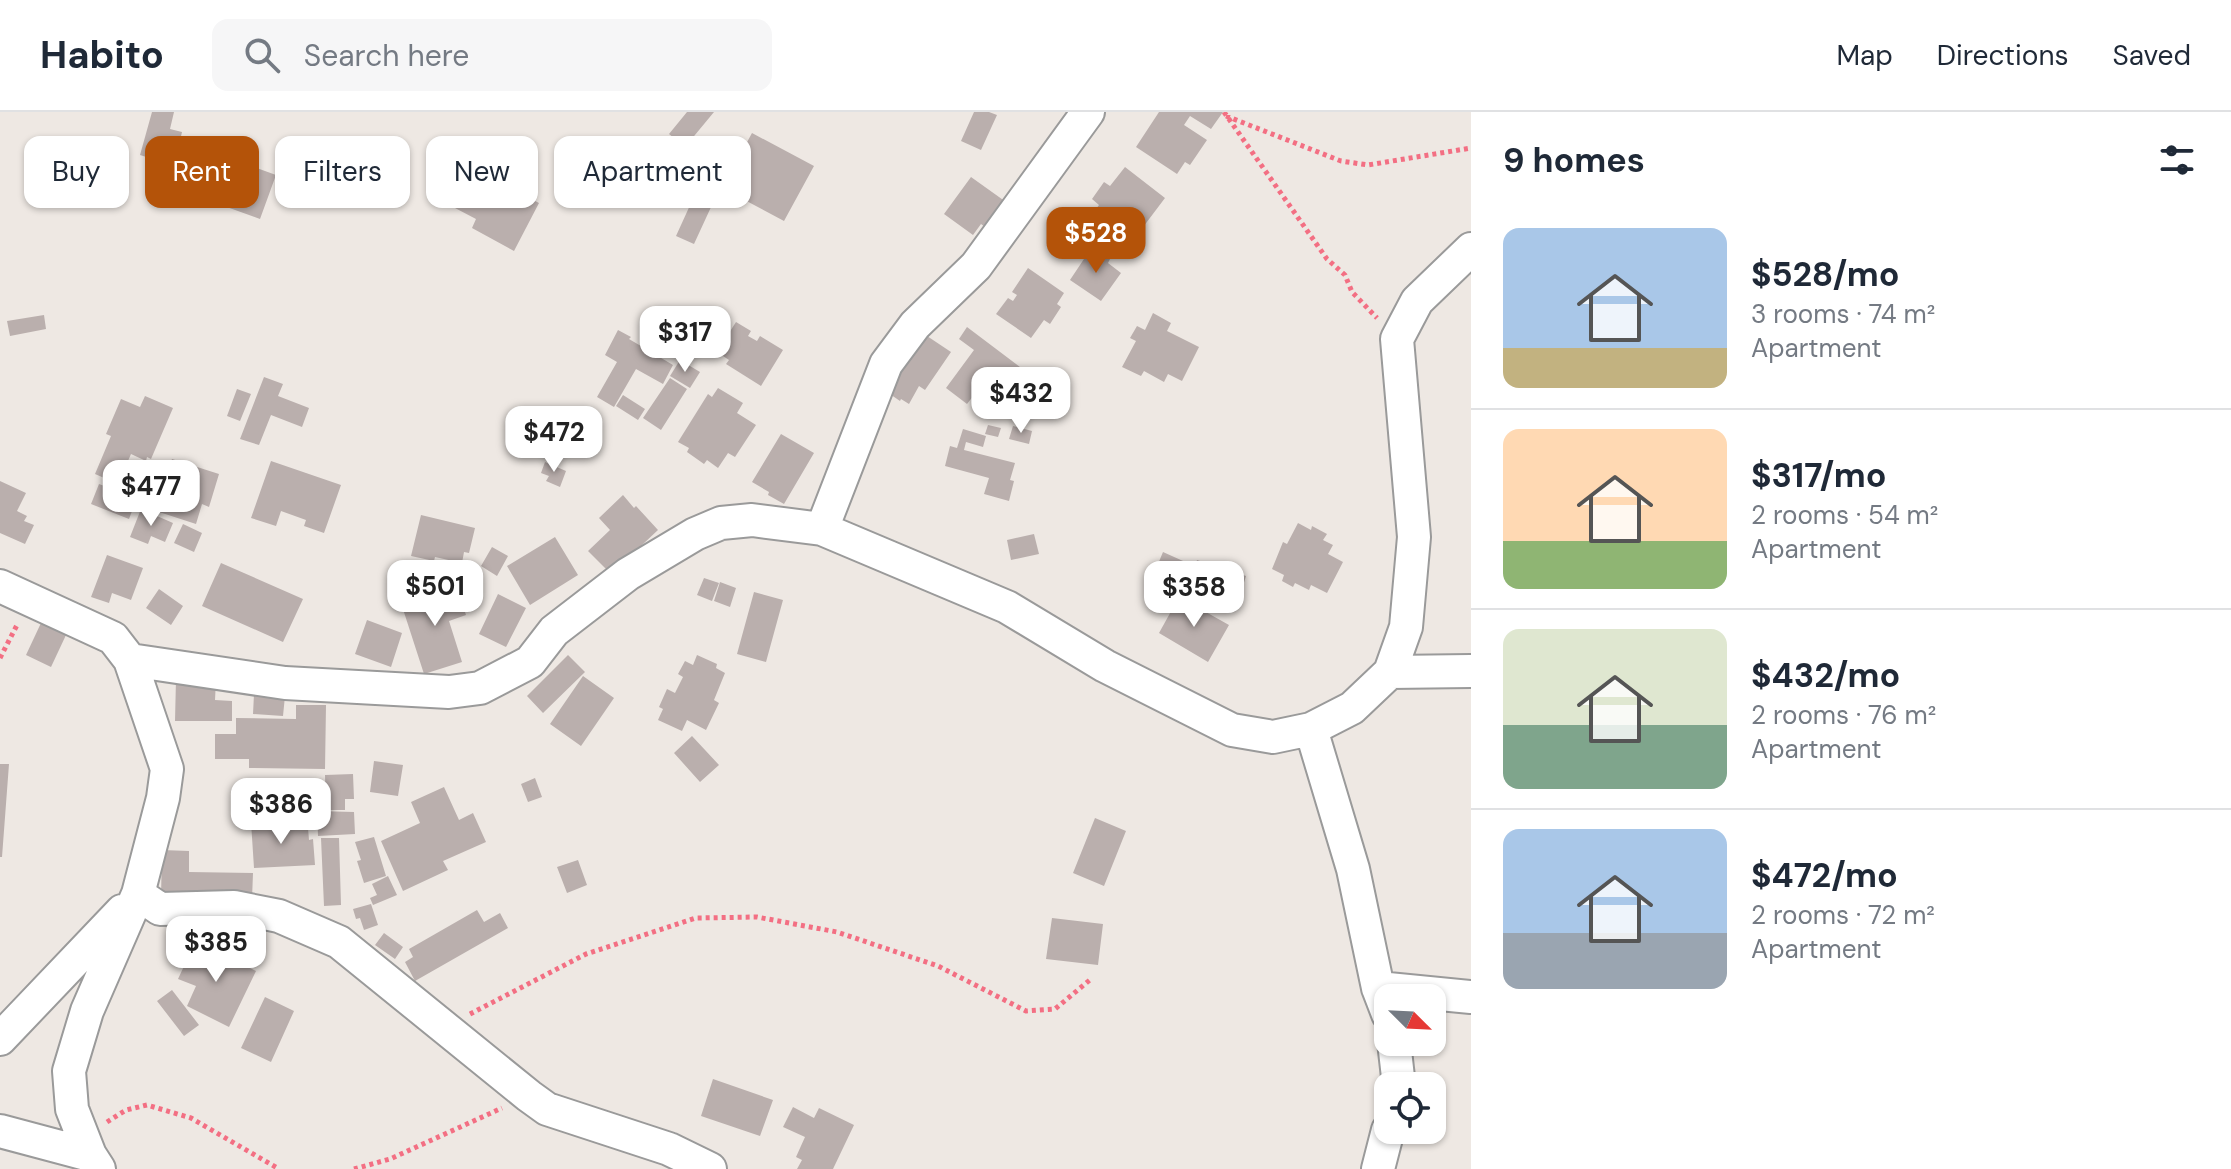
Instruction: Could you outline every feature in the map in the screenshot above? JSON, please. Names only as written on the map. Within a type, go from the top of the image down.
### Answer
[{"type":"street","points":[[822,529],[886,364],[915,325],[976,266],[1088,112]]},
{"type":"street","points":[[130,660],[285,683],[449,692],[480,688],[530,662],[554,631],[628,574],[695,534],[721,523],[752,520],[822,529],[1007,607],[1105,666],[1232,730],[1273,737],[1311,729],[1352,708],[1390,672],[1406,627],[1414,537],[1397,339],[1417,301],[1471,249]]},
{"type":"street","points":[[0,586],[113,638],[130,660],[167,769],[163,798],[138,894],[87,1011],[69,1071],[72,1109],[91,1154]]},
{"type":"street","points":[[1390,672],[1471,671]]},
{"type":"street","points":[[1311,729],[1353,869],[1379,984]]},
{"type":"street","points":[[138,894],[160,909],[234,907],[279,916],[316,930],[339,942],[547,1109],[669,1149],[710,1169]]},
{"type":"street","points":[[0,1039],[138,894]]},
{"type":"street","points":[[1446,998],[1471,997]]},
{"type":"street","points":[[0,1131],[91,1154]]},
{"type":"street","points":[[1378,1169],[1384,1144]]},
{"type":"path","points":[[1224,114],[1341,161],[1368,165],[1471,148]]},
{"type":"path","points":[[1224,114],[1327,259],[1345,275],[1352,292],[1397,339]]},
{"type":"path","points":[[0,658],[30,599]]},
{"type":"path","points":[[446,1027],[586,954],[696,918],[757,917],[837,932],[938,966],[1026,1011],[1055,1009],[1091,979]]},
{"type":"path","points":[[354,1169],[390,1159],[529,1096]]},
{"type":"path","points":[[91,1154],[126,1110],[147,1105],[191,1118],[279,1169]]},
{"type":"building","points":[[152,112],[174,112],[170,129],[182,132],[181,136],[145,136]]},
{"type":"building","points":[[687,112],[714,112],[694,136],[669,134]]},
{"type":"building","points":[[974,112],[997,115],[981,150],[961,141]]},
{"type":"building","points":[[1159,112],[1223,112],[1211,129],[1190,116],[1184,125],[1207,140],[1190,165],[1185,162],[1177,174],[1136,147]]},
{"type":"building","points":[[752,133],[814,166],[784,221],[751,203]]},
{"type":"building","points":[[145,137],[145,157],[140,155]]},
{"type":"building","points":[[1125,167],[1165,198],[1128,247],[1090,217],[1099,205],[1092,199],[1104,182],[1110,186]]},
{"type":"building","points":[[259,169],[275,175],[260,219],[229,208],[259,208]]},
{"type":"building","points":[[971,177],[1006,202],[994,234],[981,224],[973,235],[944,214]]},
{"type":"building","points":[[455,208],[536,208],[514,251],[472,228],[476,219]]},
{"type":"building","points":[[689,208],[711,208],[694,244],[676,236]]},
{"type":"building","points":[[1092,247],[1110,259],[1108,263],[1121,273],[1101,301],[1070,280]]},
{"type":"building","points":[[1028,268],[1064,293],[1057,304],[1061,307],[1050,324],[1044,320],[1031,338],[996,314],[1008,298],[1013,301],[1017,295],[1012,292]]},
{"type":"building","points":[[1153,313],[1171,323],[1167,331],[1199,347],[1182,381],[1168,374],[1164,382],[1144,371],[1141,376],[1122,367],[1136,341],[1130,338],[1137,326],[1145,330]]},
{"type":"building","points":[[44,315],[46,329],[10,336],[7,321]]},
{"type":"building","points":[[736,322],[751,331],[748,336],[757,341],[760,336],[783,350],[761,386],[726,364],[729,360],[717,352]]},
{"type":"building","points":[[967,327],[1020,367],[990,407],[974,395],[967,404],[946,388],[974,350],[959,339]]},
{"type":"building","points":[[618,330],[673,365],[663,384],[636,369],[614,407],[597,397],[617,362],[605,355]]},
{"type":"building","points":[[921,332],[951,352],[925,390],[919,386],[909,404],[884,390]]},
{"type":"building","points":[[680,360],[700,372],[690,388],[670,376]]},
{"type":"building","points":[[264,377],[283,384],[278,396],[309,408],[302,427],[271,415],[259,445],[240,439]]},
{"type":"building","points":[[670,378],[687,389],[661,430],[643,418]]},
{"type":"building","points":[[718,388],[743,403],[737,413],[756,425],[735,457],[728,453],[718,468],[707,460],[704,464],[687,452],[689,448],[678,442],[708,394],[712,397]]},
{"type":"building","points":[[237,389],[251,394],[240,421],[227,416]]},
{"type":"building","points":[[623,395],[645,409],[638,420],[616,406]]},
{"type":"building","points":[[145,396],[173,408],[151,459],[147,457],[146,461],[131,454],[118,484],[95,474],[111,436],[106,434],[121,399],[140,407]]},
{"type":"building","points":[[988,425],[1001,428],[998,437],[985,434]]},
{"type":"building","points":[[1013,426],[1032,431],[1029,444],[1009,439]]},
{"type":"building","points":[[963,429],[986,436],[983,447],[966,442],[964,450],[1015,463],[1009,501],[984,494],[989,478],[945,466],[950,446],[957,448]]},
{"type":"building","points":[[781,434],[814,453],[784,504],[752,482]]},
{"type":"building","points":[[172,459],[219,474],[209,507],[202,504],[196,524],[156,511]]},
{"type":"building","points":[[271,461],[341,485],[324,533],[304,526],[306,520],[281,511],[276,526],[251,518]]},
{"type":"building","points":[[545,462],[566,471],[560,487],[546,481],[549,476],[541,473]]},
{"type":"building","points":[[0,481],[26,493],[17,511],[27,516],[24,521],[34,525],[25,544],[0,533]]},
{"type":"building","points":[[99,484],[137,498],[129,519],[91,504]]},
{"type":"building","points":[[623,495],[658,530],[611,574],[588,551],[610,530],[599,518]]},
{"type":"building","points":[[141,509],[173,523],[165,542],[151,536],[148,544],[130,537]]},
{"type":"building","points":[[421,515],[475,528],[469,553],[464,552],[462,563],[411,556]]},
{"type":"building","points":[[1298,523],[1327,534],[1323,540],[1333,545],[1328,554],[1343,562],[1327,593],[1311,585],[1309,590],[1295,583],[1293,587],[1282,581],[1284,575],[1272,569],[1283,542],[1287,544]]},
{"type":"building","points":[[183,524],[202,533],[194,552],[174,543]]},
{"type":"building","points":[[1034,534],[1039,554],[1011,560],[1007,540]]},
{"type":"building","points":[[555,537],[578,575],[530,605],[507,566]]},
{"type":"building","points":[[492,547],[508,556],[497,576],[481,566]]},
{"type":"building","points":[[1163,552],[1192,565],[1178,595],[1150,583]]},
{"type":"building","points":[[107,555],[143,568],[131,600],[112,593],[109,603],[91,597]]},
{"type":"building","points":[[1197,560],[1246,576],[1235,612],[1218,606],[1217,610],[1185,599]]},
{"type":"building","points":[[221,563],[303,599],[283,642],[202,606]]},
{"type":"building","points":[[704,578],[719,583],[712,601],[697,595]]},
{"type":"building","points":[[720,582],[736,588],[730,607],[714,601]]},
{"type":"building","points":[[456,585],[466,615],[449,621],[462,662],[424,674],[401,603]]},
{"type":"building","points":[[159,589],[183,606],[171,625],[146,608]]},
{"type":"building","points":[[754,592],[783,600],[766,662],[737,654]]},
{"type":"building","points":[[498,594],[526,608],[506,647],[479,634]]},
{"type":"building","points":[[1179,597],[1229,625],[1208,662],[1159,633]]},
{"type":"building","points":[[367,620],[402,633],[391,667],[355,654]]},
{"type":"building","points":[[41,623],[66,635],[51,667],[26,655]]},
{"type":"building","points":[[568,655],[585,672],[543,713],[527,696]]},
{"type":"building","points":[[697,655],[717,664],[716,668],[725,673],[714,700],[719,703],[706,730],[687,720],[682,731],[658,720],[663,709],[659,707],[667,689],[675,693],[683,677],[678,674],[685,661],[693,665]]},
{"type":"building","points":[[583,676],[614,698],[581,746],[550,724]]},
{"type":"building","points":[[176,679],[216,680],[215,700],[232,701],[232,721],[175,721]]},
{"type":"building","points":[[254,694],[285,696],[283,716],[253,714]]},
{"type":"building","points":[[296,705],[326,705],[325,769],[249,768],[249,759],[215,759],[215,734],[236,734],[236,718],[296,719]]},
{"type":"building","points":[[692,736],[719,765],[700,782],[674,753]]},
{"type":"building","points":[[374,761],[403,765],[398,796],[370,792]]},
{"type":"building","points":[[0,764],[9,764],[2,857],[0,857]]},
{"type":"building","points":[[353,774],[354,799],[345,799],[345,810],[326,810],[325,775]]},
{"type":"building","points":[[535,778],[542,797],[528,802],[521,784]]},
{"type":"building","points":[[444,787],[459,820],[473,813],[486,842],[443,861],[448,870],[403,891],[381,841],[420,823],[411,802]]},
{"type":"building","points":[[317,811],[354,812],[355,834],[318,836]]},
{"type":"building","points":[[1095,818],[1126,831],[1104,886],[1073,873]]},
{"type":"building","points":[[281,820],[281,830],[308,828],[309,840],[313,839],[315,865],[254,868],[251,822]]},
{"type":"building","points":[[374,837],[386,876],[364,883],[355,842]]},
{"type":"building","points":[[321,838],[339,838],[341,905],[324,906]]},
{"type":"building","points":[[162,850],[189,851],[189,872],[253,873],[252,899],[161,897]]},
{"type":"building","points":[[578,860],[587,885],[567,893],[557,867]]},
{"type":"building","points":[[388,876],[397,895],[373,905],[370,898],[377,895],[372,884]]},
{"type":"building","points":[[371,904],[378,925],[364,930],[353,909]]},
{"type":"building","points":[[477,910],[484,922],[500,913],[508,928],[415,981],[405,962],[413,957],[409,949]]},
{"type":"building","points":[[1052,918],[1103,924],[1098,965],[1046,959]]},
{"type":"building","points":[[384,933],[403,947],[395,959],[375,945]]},
{"type":"building","points":[[207,947],[256,971],[229,1027],[187,1006],[196,986],[178,979],[192,949],[204,954]]},
{"type":"building","points":[[172,990],[199,1025],[184,1036],[157,1001]]},
{"type":"building","points":[[265,997],[294,1011],[271,1062],[241,1048]]},
{"type":"building","points":[[713,1079],[773,1100],[760,1136],[701,1116]]},
{"type":"building","points":[[793,1107],[814,1118],[819,1108],[854,1125],[833,1169],[797,1169],[802,1160],[796,1157],[805,1137],[783,1127]]}]
